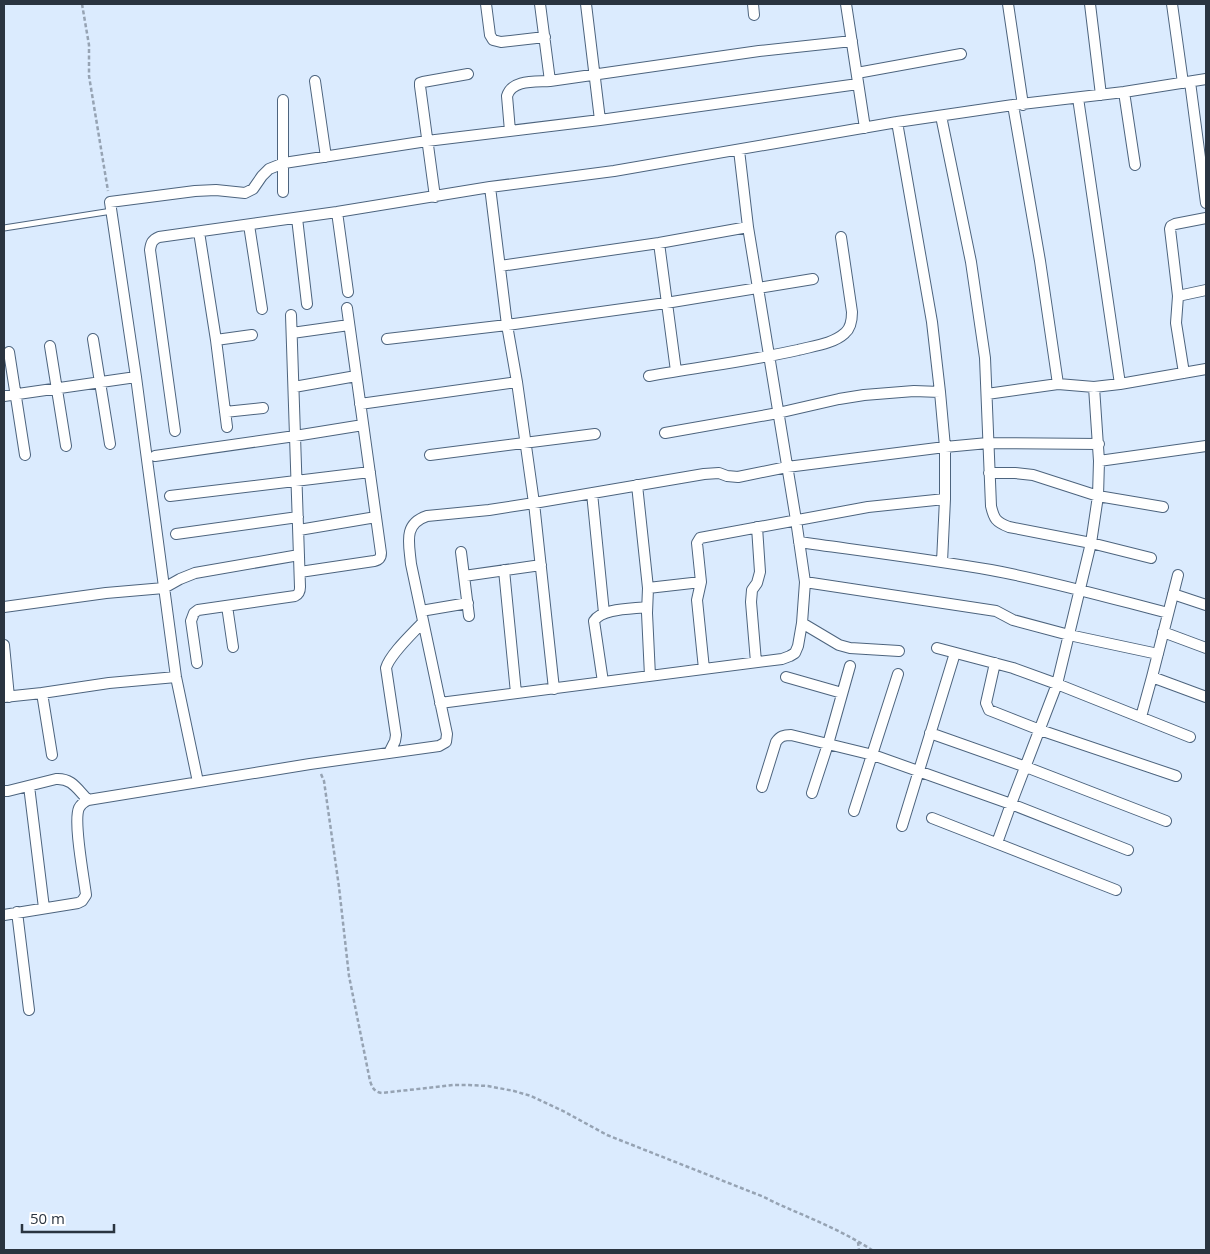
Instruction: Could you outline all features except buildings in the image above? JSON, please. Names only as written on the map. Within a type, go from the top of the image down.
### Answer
[{"type":"street","points":[[486,4],[490,35],[493,40],[501,42],[545,37]]},
{"type":"street","points":[[540,4],[550,81]]},
{"type":"street","points":[[586,4],[600,120]]},
{"type":"street","points":[[753,4],[754,15]]},
{"type":"street","points":[[846,4],[865,128]]},
{"type":"street","points":[[1008,4],[1018,105],[1058,384]]},
{"type":"street","points":[[1090,4],[1101,95]]},
{"type":"street","points":[[1172,4],[1187,82],[1206,203]]},
{"type":"street","points":[[510,131],[507,96],[508,91],[519,84],[759,51],[852,41]]},
{"type":"street","points":[[857,73],[960,54]]},
{"type":"street","points":[[435,197],[420,83],[468,74]]},
{"type":"street","points":[[175,431],[150,250],[151,243],[159,237],[337,212],[490,187],[614,171],[898,122],[1124,92],[1206,79]]},
{"type":"street","points":[[315,82],[326,157]]},
{"type":"street","points":[[198,782],[176,677],[111,206],[195,191],[216,190],[245,193],[253,189],[266,172],[284,163],[427,141],[600,120],[858,84]]},
{"type":"street","points":[[1124,92],[1135,165]]},
{"type":"street","points":[[1078,98],[1120,384]]},
{"type":"street","points":[[283,100],[283,192]]},
{"type":"street","points":[[941,116],[971,262],[985,358],[989,473],[991,506],[994,518],[1009,527],[1092,543],[1151,558]]},
{"type":"street","points":[[898,122],[932,322],[940,392],[945,447],[946,500],[942,562]]},
{"type":"street","points":[[440,703],[756,662],[782,658],[795,653],[802,623],[805,582],[748,227],[739,150]]},
{"type":"street","points":[[490,187],[507,325],[526,443],[542,565],[554,689]]},
{"type":"street","points":[[337,212],[348,292]]},
{"type":"street","points":[[297,218],[307,304]]},
{"type":"street","points":[[1184,373],[1176,323],[1178,296],[1170,229],[1175,224],[1206,218]]},
{"type":"street","points":[[249,225],[262,309]]},
{"type":"street","points":[[500,266],[748,227]]},
{"type":"street","points":[[199,232],[227,427]]},
{"type":"street","points":[[649,376],[769,356],[815,346],[841,336],[849,328],[852,321],[852,312],[841,238]]},
{"type":"street","points":[[659,242],[676,371]]},
{"type":"street","points":[[387,339],[666,303],[813,279]]},
{"type":"street","points":[[1178,296],[1206,290]]},
{"type":"street","points":[[300,572],[378,560],[382,553],[347,308]]},
{"type":"street","points":[[197,663],[191,621],[198,610],[294,596],[300,592],[291,315]]},
{"type":"street","points":[[292,333],[349,325]]},
{"type":"street","points":[[216,340],[252,335]]},
{"type":"street","points":[[93,339],[110,444]]},
{"type":"street","points":[[50,346],[66,446]]},
{"type":"street","points":[[9,352],[25,455]]},
{"type":"street","points":[[987,394],[1058,384],[1094,387],[1206,369]]},
{"type":"street","points":[[294,388],[356,376]]},
{"type":"street","points":[[4,396],[136,377]]},
{"type":"street","points":[[360,404],[517,382]]},
{"type":"street","points":[[998,843],[1057,684],[1092,543],[1098,496],[1099,461],[1094,387]]},
{"type":"street","points":[[665,433],[778,413],[864,395],[914,391],[940,392]]},
{"type":"street","points":[[225,412],[263,408]]},
{"type":"street","points":[[154,456],[363,425]]},
{"type":"street","points":[[430,455],[595,434]]},
{"type":"street","points":[[4,915],[82,901],[86,895],[77,816],[82,803],[88,800],[310,764],[439,746],[446,742],[447,734],[411,564],[409,537],[414,523],[420,519],[427,516],[489,510],[534,503],[704,474],[719,473],[727,476],[738,476],[787,467],[945,447],[988,443],[1099,444]]},
{"type":"street","points":[[1099,461],[1206,446]]},
{"type":"street","points":[[170,496],[370,472]]},
{"type":"street","points":[[989,473],[1015,472],[1033,475],[1098,496],[1162,507]]},
{"type":"street","points":[[637,486],[648,588],[650,676]]},
{"type":"street","points":[[592,493],[604,613]]},
{"type":"street","points":[[704,669],[697,600],[701,582],[696,547],[698,540],[702,537],[868,507],[946,500]]},
{"type":"street","points":[[298,530],[376,516]]},
{"type":"street","points":[[176,534],[298,517]]},
{"type":"street","points":[[756,662],[751,602],[752,590],[757,584],[760,572],[757,527]]},
{"type":"street","points":[[799,542],[992,570],[1168,613]]},
{"type":"street","points":[[461,552],[469,616]]},
{"type":"street","points":[[4,607],[106,593],[164,588],[195,573],[299,555]]},
{"type":"street","points":[[464,576],[542,565]]},
{"type":"street","points":[[504,570],[516,693]]},
{"type":"street","points":[[1141,718],[1178,575]]},
{"type":"street","points":[[648,588],[701,582]]},
{"type":"street","points":[[805,582],[996,611],[1013,620],[1069,635],[1158,654]]},
{"type":"street","points":[[1174,594],[1206,605]]},
{"type":"street","points":[[421,611],[468,603]]},
{"type":"street","points":[[227,606],[233,647]]},
{"type":"street","points":[[603,682],[594,621],[604,613],[647,608]]},
{"type":"street","points":[[389,753],[396,735],[387,664],[423,622]]},
{"type":"street","points":[[802,623],[839,646],[899,651]]},
{"type":"street","points":[[1164,632],[1206,648]]},
{"type":"street","points":[[4,645],[6,697],[109,683],[176,677]]},
{"type":"street","points":[[937,648],[1013,668],[1190,737]]},
{"type":"street","points":[[902,826],[955,653]]},
{"type":"street","points":[[995,663],[986,703],[989,710],[1040,730],[1176,776]]},
{"type":"street","points":[[812,793],[850,666]]},
{"type":"street","points":[[854,811],[898,674]]},
{"type":"street","points":[[786,677],[842,693]]},
{"type":"street","points":[[1152,677],[1206,697]]},
{"type":"street","points":[[42,693],[52,755]]},
{"type":"street","points":[[930,733],[1166,820]]},
{"type":"street","points":[[762,787],[776,742],[784,735],[791,735],[873,755],[1011,804],[1128,850]]},
{"type":"street","points":[[4,791],[8,792],[56,779],[63,779],[69,781],[88,800]]},
{"type":"street","points":[[28,786],[44,908]]},
{"type":"street","points":[[932,818],[1116,890]]},
{"type":"street","points":[[17,912],[29,1010]]},
{"type":"lane","points":[[4,228],[111,206]]},
{"type":"path","points":[[82,4],[89,45],[89,76],[111,206]]},
{"type":"path","points":[[310,764],[320,773],[324,781],[350,976],[371,1086],[374,1090],[382,1093],[469,1085],[488,1086],[531,1096],[607,1135],[764,1197],[828,1226],[872,1250]]},
{"type":"path","points":[[857,1241],[859,1250]]}]
